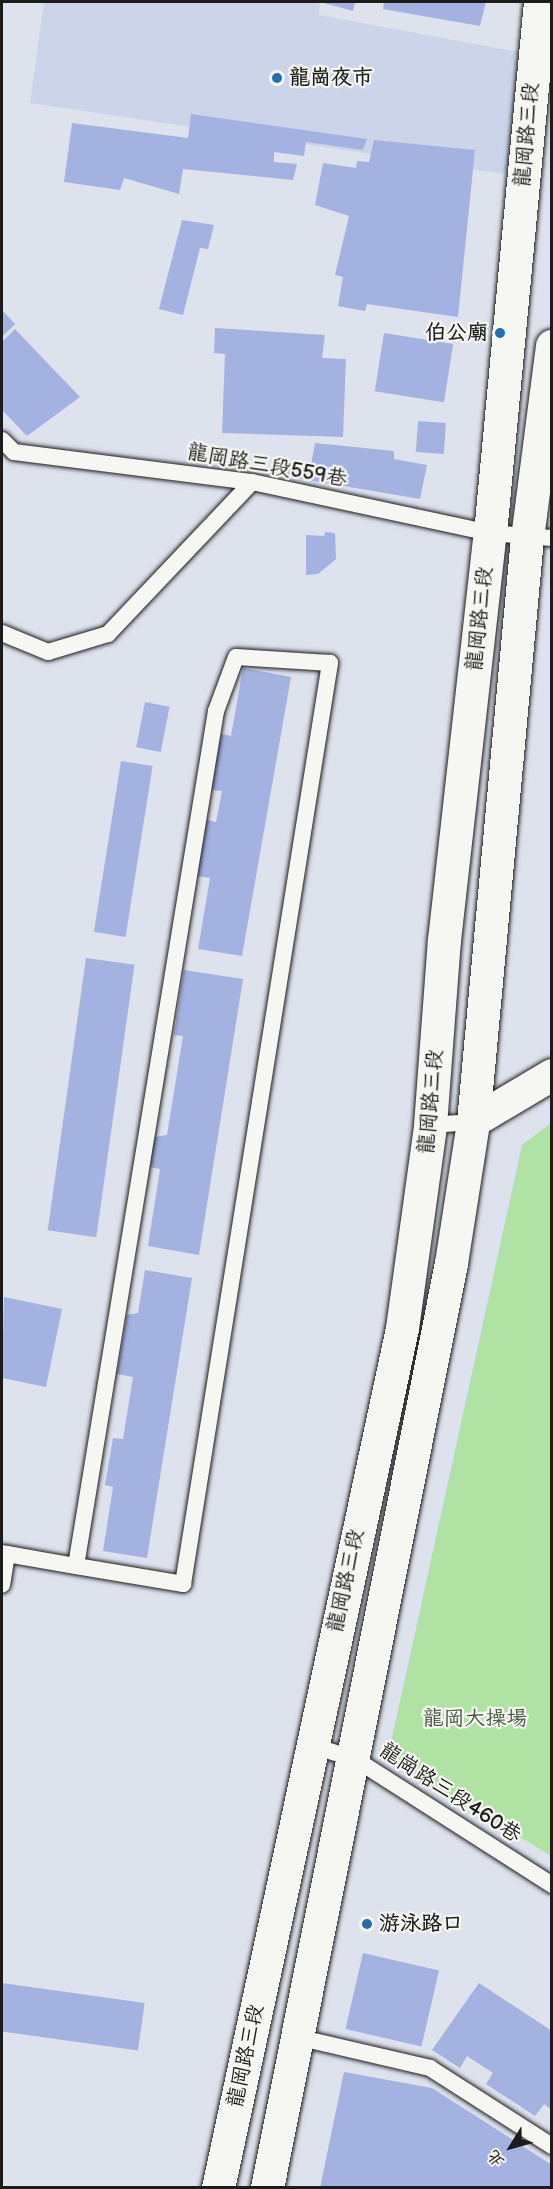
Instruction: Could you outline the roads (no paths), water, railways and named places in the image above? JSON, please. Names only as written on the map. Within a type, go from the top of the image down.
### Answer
[{"type":"main road","name":"龍岡路三段","points":[[218,2187],[310,1745],[402,1328],[430,1125],[444,940],[490,533],[540,2]]},
{"type":"main road","name":"龍岡路三段","points":[[267,2187],[355,1759],[452,1263],[473,1122],[539,538],[552,346]]},
{"type":"street","points":[[473,1122],[552,1075]]},
{"type":"lane","name":"龍岡路三段559巷","points":[[2,440],[14,452],[252,482],[490,533],[539,538]]},
{"type":"lane","points":[[2,633],[48,652],[108,634],[252,482]]},
{"type":"lane","points":[[2,1586],[4,1553],[76,1566],[183,1584],[330,663],[236,657],[216,711],[76,1566]]},
{"type":"lane","points":[[430,1125],[473,1122]]},
{"type":"lane","name":"龍崗路三段460巷","points":[[310,1745],[355,1759],[552,1885]]},
{"type":"lane","points":[[297,2037],[430,2068],[552,2146]]},
{"type":"place","name":"龍崗夜市","points":[[277,78]]},
{"type":"place","name":"伯公廟","points":[[500,333]]},
{"type":"place","name":"游泳路口","points":[[367,1924]]},
{"type":"park label","name":"龍岡大操場","points":[[475,1719]]}]
